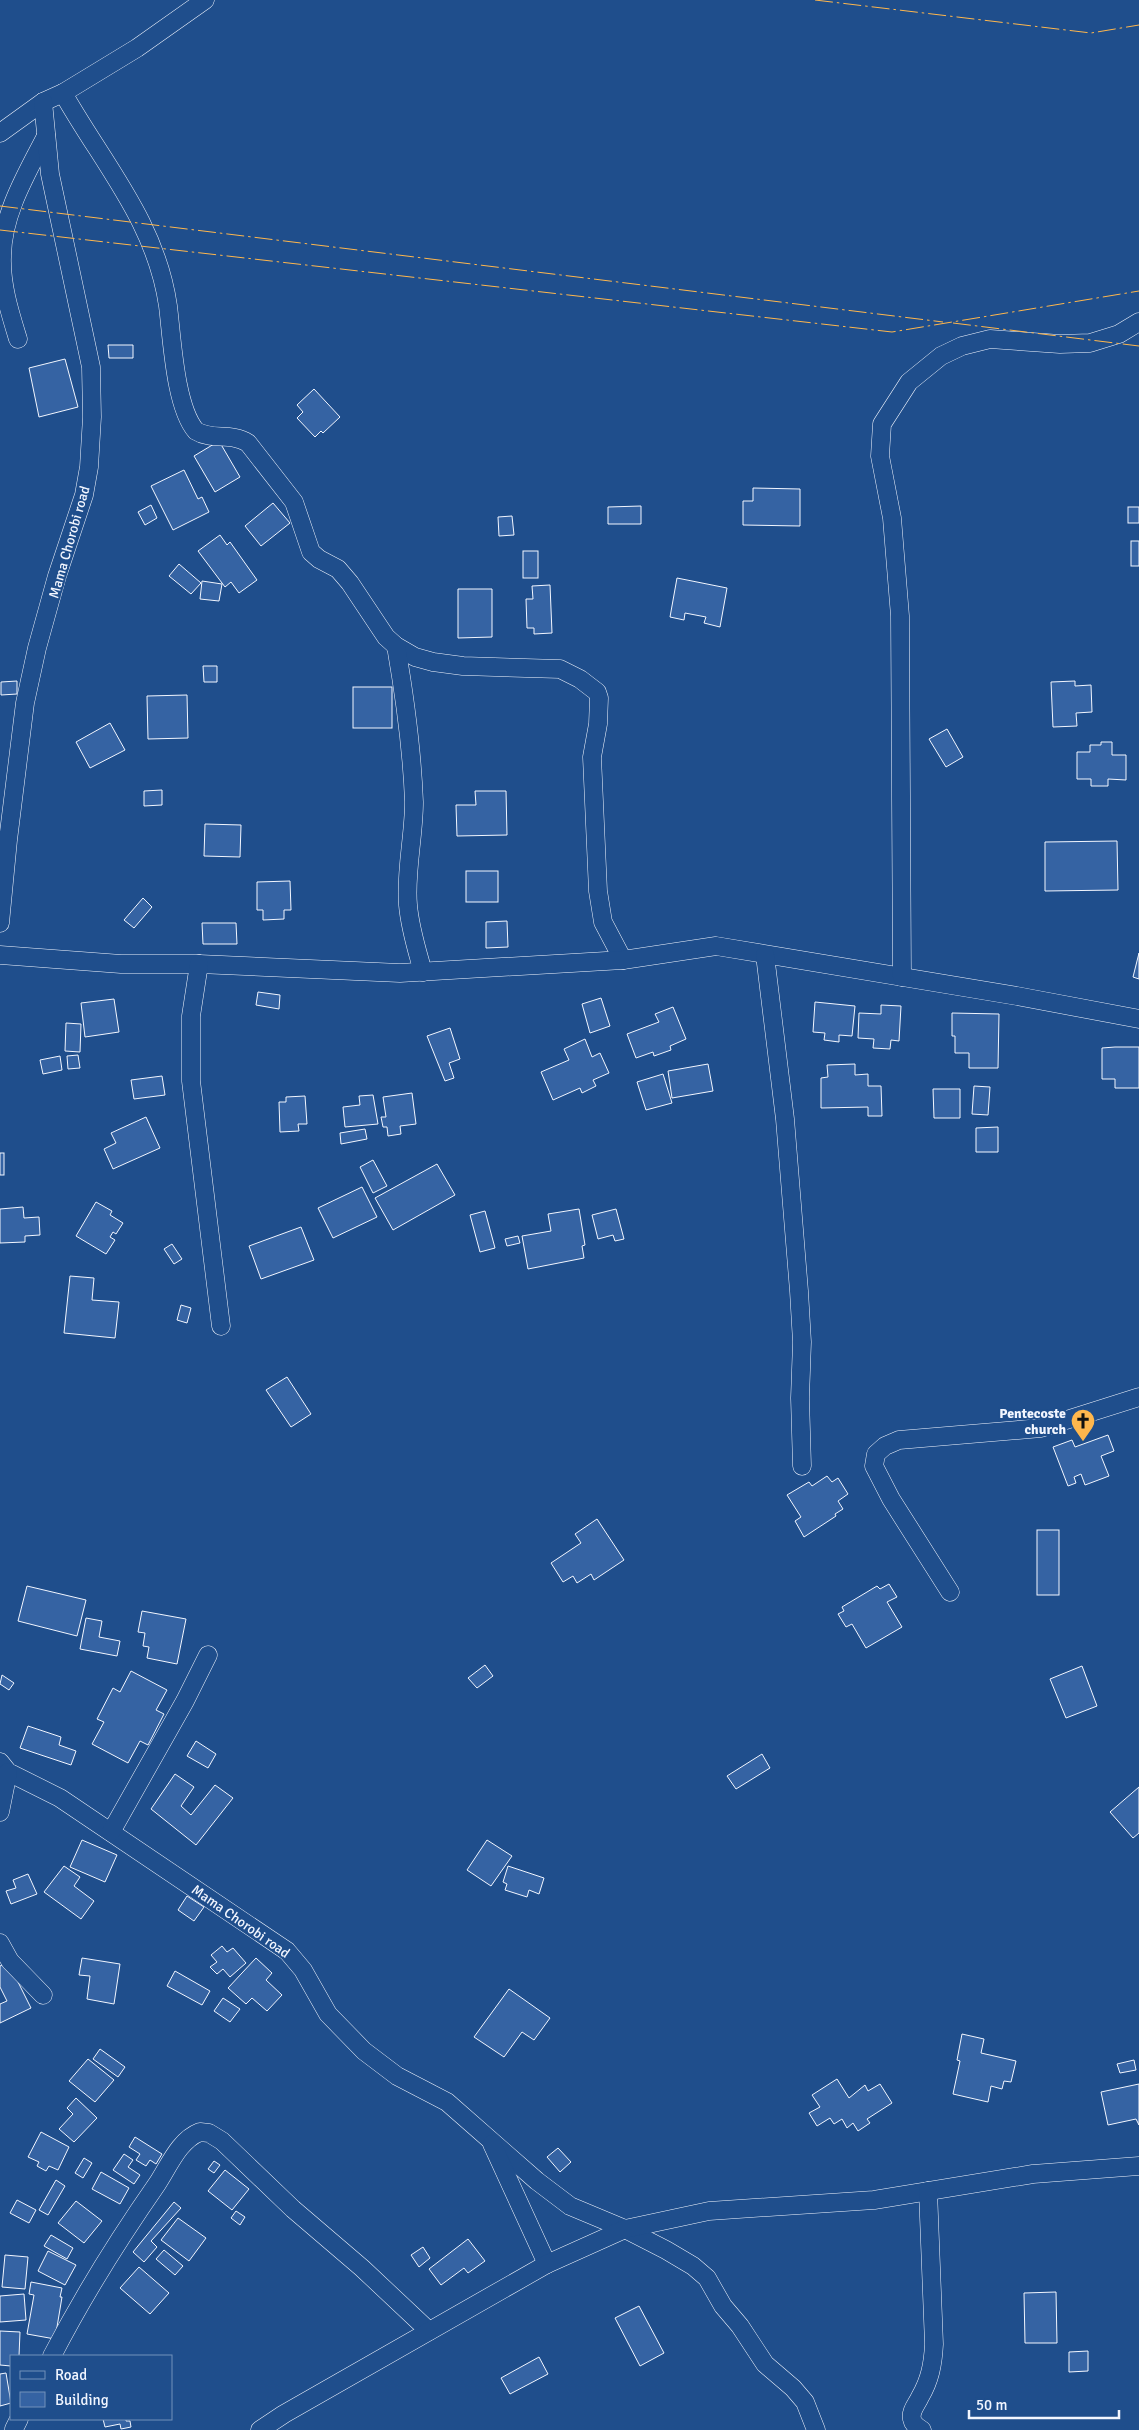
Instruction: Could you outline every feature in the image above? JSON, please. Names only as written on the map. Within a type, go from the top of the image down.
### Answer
[{"type":"street","points":[[0,133],[43,102],[63,93],[137,48],[205,0]]},
{"type":"street","points":[[63,93],[78,120],[129,196],[153,248],[167,303],[184,406],[192,426],[202,435],[237,437],[248,443],[294,502],[311,552],[338,570],[350,583],[386,637],[396,646],[415,657],[433,662],[463,666],[560,669],[580,679],[597,692],[599,698],[598,724],[592,757],[598,890],[603,922],[623,960]]},
{"type":"street","name":"Mama Chorobi road","points":[[0,923],[8,840],[26,703],[37,648],[57,576],[84,495],[91,436],[93,387],[91,367],[50,174],[43,102]]},
{"type":"street","points":[[18,339],[6,298],[2,271],[3,239],[19,191],[46,136]]},
{"type":"street","points":[[902,978],[900,616],[892,518],[880,456],[882,424],[909,382],[941,356],[962,346],[990,339],[1060,344],[1090,343],[1119,334],[1139,322]]},
{"type":"street","points":[[396,646],[406,708],[414,805],[408,904],[411,929],[423,972]]},
{"type":"street","points":[[0,955],[121,964],[199,964],[400,974],[623,960],[716,946],[1139,1019]]},
{"type":"street","points":[[765,955],[785,1120],[802,1342],[800,1398],[802,1466]]},
{"type":"street","points":[[199,964],[191,1016],[191,1081],[221,1326]]},
{"type":"street","points":[[950,1592],[891,1499],[874,1466],[876,1454],[885,1446],[899,1440],[1041,1428],[1139,1397]]},
{"type":"street","points":[[111,1832],[185,1701],[208,1655]]},
{"type":"street","points":[[0,1812],[4,1767]]},
{"type":"street","name":"Mama Chorobi road","points":[[4,1767],[60,1798],[287,1951],[303,1970],[328,2014],[364,2051],[398,2076],[446,2102],[490,2138],[537,2181],[570,2206],[625,2229],[679,2257],[707,2278],[723,2306],[740,2326],[764,2364],[793,2388],[805,2402],[816,2430]]},
{"type":"street","points":[[0,1943],[10,1961],[43,1994]]},
{"type":"street","points":[[53,2355],[80,2301],[112,2249],[179,2149],[200,2132],[210,2134],[222,2141],[293,2209],[362,2268],[429,2330]]},
{"type":"street","points":[[490,2138],[547,2264]]},
{"type":"street","points":[[260,2430],[429,2330],[547,2264],[625,2229],[710,2212],[874,2200],[1033,2174],[1139,2166]]},
{"type":"street","points":[[922,2430],[914,2424],[911,2418],[912,2411],[927,2386],[933,2368],[934,2344],[928,2191]]},
{"type":"building","points":[[108,345],[133,345],[133,358],[109,358]]},
{"type":"building","points":[[65,359],[78,407],[39,417],[29,368]]},
{"type":"building","points":[[314,389],[340,417],[323,433],[321,431],[315,437],[297,418],[303,412],[297,405]]},
{"type":"building","points":[[219,441],[240,477],[215,492],[194,456]]},
{"type":"building","points":[[184,470],[198,499],[202,497],[209,512],[173,530],[151,486]]},
{"type":"building","points":[[753,488],[800,489],[800,526],[743,525],[743,501],[753,501]]},
{"type":"building","points":[[273,503],[290,523],[261,546],[245,526]]},
{"type":"building","points":[[151,505],[157,518],[145,525],[138,512]]},
{"type":"building","points":[[641,506],[641,524],[608,524],[608,507]]},
{"type":"building","points":[[1128,507],[1139,507],[1139,523],[1128,523]]},
{"type":"building","points":[[512,516],[514,535],[499,536],[498,517]]},
{"type":"building","points":[[220,535],[227,545],[230,542],[257,580],[239,593],[231,582],[225,587],[198,551]]},
{"type":"building","points":[[1131,541],[1139,541],[1139,566],[1131,566]]},
{"type":"building","points":[[523,551],[538,551],[538,578],[523,578]]},
{"type":"building","points":[[179,564],[201,583],[191,594],[169,576]]},
{"type":"building","points":[[677,578],[727,588],[720,627],[704,623],[706,617],[685,613],[684,620],[670,617]]},
{"type":"building","points":[[202,581],[222,584],[219,601],[200,599]]},
{"type":"building","points":[[550,585],[552,633],[534,634],[534,628],[527,628],[526,599],[533,599],[532,586]]},
{"type":"building","points":[[458,589],[492,589],[492,637],[458,638]]},
{"type":"building","points":[[203,666],[217,666],[217,682],[204,682]]},
{"type":"building","points":[[17,681],[17,694],[1,695],[1,682]]},
{"type":"building","points":[[1075,681],[1075,686],[1091,685],[1092,712],[1076,713],[1077,726],[1053,727],[1051,682]]},
{"type":"building","points":[[353,687],[392,687],[392,728],[353,728]]},
{"type":"building","points":[[187,695],[188,738],[148,739],[147,696]]},
{"type":"building","points":[[110,723],[125,750],[90,768],[76,742]]},
{"type":"building","points":[[947,729],[963,757],[946,767],[929,739]]},
{"type":"building","points":[[1101,742],[1112,742],[1112,755],[1126,755],[1126,780],[1108,779],[1108,786],[1091,786],[1091,779],[1077,779],[1077,752],[1090,752],[1090,745],[1101,745]]},
{"type":"building","points":[[162,790],[162,805],[144,806],[144,791]]},
{"type":"building","points":[[475,791],[506,791],[507,835],[457,836],[456,805],[476,805]]},
{"type":"building","points":[[205,824],[241,825],[240,857],[204,856]]},
{"type":"building","points":[[1117,841],[1118,890],[1045,891],[1045,842]]},
{"type":"building","points":[[466,871],[498,871],[498,902],[466,902]]},
{"type":"building","points":[[290,881],[291,910],[284,910],[284,919],[263,920],[263,910],[257,910],[257,882]]},
{"type":"building","points":[[143,898],[152,907],[134,928],[124,920]]},
{"type":"building","points":[[507,921],[508,947],[486,948],[486,922]]},
{"type":"building","points":[[202,923],[236,923],[237,944],[203,944]]},
{"type":"building","points":[[1139,953],[1139,979],[1133,977]]},
{"type":"building","points":[[258,992],[280,995],[279,1009],[256,1005]]},
{"type":"building","points":[[601,998],[610,1026],[590,1033],[582,1004]]},
{"type":"building","points":[[114,999],[119,1032],[85,1037],[81,1003]]},
{"type":"building","points":[[815,1002],[855,1006],[852,1036],[839,1035],[839,1042],[824,1040],[825,1033],[813,1032]]},
{"type":"building","points":[[881,1005],[901,1006],[899,1041],[891,1040],[890,1049],[873,1048],[874,1039],[858,1038],[859,1013],[881,1014]]},
{"type":"building","points":[[673,1007],[686,1039],[670,1046],[671,1050],[654,1056],[653,1052],[636,1058],[627,1034],[659,1022],[655,1014]]},
{"type":"building","points":[[952,1013],[999,1014],[998,1068],[969,1068],[969,1053],[955,1053],[955,1036],[952,1036]]},
{"type":"building","points":[[66,1023],[81,1024],[80,1052],[65,1051]]},
{"type":"building","points":[[450,1028],[460,1059],[449,1063],[454,1078],[445,1081],[427,1036]]},
{"type":"building","points":[[585,1039],[592,1057],[600,1053],[609,1073],[593,1080],[596,1086],[582,1093],[580,1088],[553,1100],[541,1072],[569,1060],[564,1049]]},
{"type":"building","points":[[1139,1047],[1139,1088],[1115,1088],[1115,1079],[1102,1079],[1102,1048]]},
{"type":"building","points":[[78,1055],[80,1068],[68,1069],[67,1056]]},
{"type":"building","points":[[60,1056],[62,1070],[43,1074],[40,1060]]},
{"type":"building","points":[[708,1064],[713,1091],[672,1098],[668,1071]]},
{"type":"building","points":[[855,1064],[855,1075],[868,1074],[868,1086],[881,1086],[882,1116],[868,1116],[868,1107],[821,1108],[821,1078],[828,1077],[827,1065]]},
{"type":"building","points":[[663,1074],[672,1103],[646,1110],[637,1082]]},
{"type":"building","points":[[162,1076],[165,1095],[134,1099],[131,1080]]},
{"type":"building","points":[[974,1086],[990,1087],[988,1115],[972,1114]]},
{"type":"building","points":[[933,1089],[960,1089],[960,1118],[934,1118]]},
{"type":"building","points":[[412,1093],[416,1124],[400,1126],[401,1134],[388,1136],[387,1127],[383,1127],[381,1117],[386,1117],[383,1097]]},
{"type":"building","points":[[373,1095],[378,1124],[345,1127],[343,1107],[360,1105],[359,1096]]},
{"type":"building","points":[[305,1096],[307,1124],[298,1124],[299,1131],[280,1132],[279,1102],[286,1102],[286,1097]]},
{"type":"building","points":[[146,1117],[160,1148],[113,1169],[104,1149],[116,1143],[111,1133]]},
{"type":"building","points":[[998,1127],[998,1152],[976,1152],[976,1128]]},
{"type":"building","points":[[365,1129],[367,1139],[341,1144],[340,1133]]},
{"type":"building","points":[[0,1153],[4,1153],[4,1175],[0,1175]]},
{"type":"building","points":[[373,1160],[387,1186],[373,1193],[360,1167]]},
{"type":"building","points":[[437,1164],[455,1195],[393,1230],[375,1198]]},
{"type":"building","points":[[362,1187],[377,1217],[333,1238],[318,1208]]},
{"type":"building","points":[[96,1202],[112,1211],[110,1215],[123,1223],[116,1234],[113,1232],[110,1237],[115,1240],[106,1254],[76,1236]]},
{"type":"building","points":[[23,1207],[24,1218],[39,1217],[40,1235],[25,1236],[25,1242],[0,1243],[0,1209]]},
{"type":"building","points":[[579,1209],[585,1245],[582,1246],[584,1258],[528,1269],[522,1236],[551,1231],[548,1214]]},
{"type":"building","points":[[616,1209],[624,1239],[615,1241],[613,1235],[598,1239],[592,1215]]},
{"type":"building","points":[[485,1211],[495,1248],[480,1252],[470,1215]]},
{"type":"building","points":[[301,1227],[314,1260],[261,1279],[249,1246]]},
{"type":"building","points":[[518,1236],[520,1243],[507,1246],[505,1239]]},
{"type":"building","points":[[172,1244],[182,1259],[174,1264],[164,1249]]},
{"type":"building","points":[[70,1276],[94,1278],[92,1300],[119,1302],[115,1338],[64,1333]]},
{"type":"building","points":[[181,1305],[191,1308],[187,1323],[177,1320]]},
{"type":"building","points":[[287,1377],[311,1414],[291,1427],[266,1390]]},
{"type":"building","name":"Pentecoste church","points":[[1108,1435],[1114,1451],[1101,1456],[1109,1476],[1085,1485],[1081,1474],[1074,1477],[1076,1483],[1068,1486],[1053,1447],[1072,1440],[1075,1447]]},
{"type":"building","points":[[827,1476],[832,1482],[838,1478],[848,1494],[838,1501],[843,1509],[835,1514],[836,1516],[804,1537],[795,1521],[801,1517],[787,1495],[809,1482],[812,1486]]},
{"type":"building","points":[[597,1519],[624,1560],[594,1580],[591,1574],[577,1583],[573,1576],[563,1582],[551,1563],[581,1543],[575,1534]]},
{"type":"building","points":[[1037,1530],[1059,1530],[1059,1595],[1037,1595]]},
{"type":"building","points":[[889,1584],[897,1597],[887,1602],[902,1627],[866,1648],[852,1624],[846,1627],[838,1614],[844,1611],[842,1607],[877,1586],[880,1589]]},
{"type":"building","points":[[27,1586],[86,1600],[77,1636],[18,1621]]},
{"type":"building","points":[[142,1611],[186,1619],[177,1664],[147,1658],[149,1647],[143,1646],[145,1633],[138,1632]]},
{"type":"building","points":[[86,1618],[102,1621],[99,1637],[120,1641],[117,1656],[80,1649]]},
{"type":"building","points":[[485,1665],[493,1676],[477,1688],[468,1678]]},
{"type":"building","points":[[1082,1666],[1097,1706],[1066,1718],[1050,1679]]},
{"type":"building","points":[[131,1671],[167,1690],[156,1710],[164,1714],[148,1745],[140,1741],[128,1763],[92,1744],[104,1722],[97,1719],[113,1688],[120,1692]]},
{"type":"building","points":[[2,1675],[14,1683],[9,1690],[0,1684]]},
{"type":"building","points":[[28,1726],[61,1737],[59,1745],[76,1751],[71,1765],[20,1748]]},
{"type":"building","points":[[196,1741],[216,1754],[208,1768],[187,1756]]},
{"type":"building","points":[[762,1754],[770,1768],[736,1789],[727,1776]]},
{"type":"building","points":[[175,1774],[194,1787],[181,1806],[191,1815],[215,1785],[233,1798],[196,1845],[151,1809]]},
{"type":"building","points":[[1139,1787],[1139,1833],[1133,1838],[1110,1812]]},
{"type":"building","points":[[82,1840],[117,1855],[105,1882],[70,1867]]},
{"type":"building","points":[[487,1840],[512,1856],[491,1886],[467,1870]]},
{"type":"building","points":[[64,1866],[80,1877],[74,1886],[94,1901],[81,1919],[44,1892]]},
{"type":"building","points":[[508,1866],[544,1878],[539,1894],[529,1890],[527,1897],[505,1890],[507,1884],[503,1882]]},
{"type":"building","points":[[28,1874],[37,1894],[11,1904],[6,1891],[16,1888],[13,1880]]},
{"type":"building","points":[[187,1896],[204,1907],[194,1921],[178,1910]]},
{"type":"building","points":[[222,1946],[227,1952],[233,1948],[246,1963],[230,1977],[223,1969],[217,1974],[210,1967],[217,1962],[211,1955]]},
{"type":"building","points":[[82,1958],[120,1964],[114,2004],[87,1999],[90,1976],[79,1975]]},
{"type":"building","points":[[256,1958],[272,1973],[266,1980],[282,1995],[267,2011],[252,1998],[246,2004],[228,1988]]},
{"type":"building","points":[[8,1962],[31,2008],[0,2023],[0,2004],[7,2001],[0,1987],[0,1966]]},
{"type":"building","points":[[175,1971],[210,1991],[202,2005],[167,1986]]},
{"type":"building","points":[[509,1989],[550,2018],[534,2040],[522,2032],[504,2057],[474,2037]]},
{"type":"building","points":[[223,1998],[240,2009],[230,2022],[214,2011]]},
{"type":"building","points":[[962,2034],[984,2039],[981,2053],[1016,2061],[1011,2082],[1004,2081],[1002,2089],[991,2086],[988,2102],[953,2094],[960,2061],[957,2060]]},
{"type":"building","points":[[100,2049],[125,2067],[118,2077],[93,2059]]},
{"type":"building","points":[[88,2059],[114,2080],[95,2102],[69,2081]]},
{"type":"building","points":[[1134,2060],[1136,2070],[1120,2073],[1117,2064]]},
{"type":"building","points":[[837,2079],[849,2098],[865,2085],[868,2091],[880,2084],[892,2103],[867,2119],[870,2123],[858,2131],[853,2123],[847,2128],[842,2119],[834,2124],[830,2118],[817,2126],[809,2113],[820,2107],[812,2095]]},
{"type":"building","points":[[1139,2084],[1139,2125],[1136,2119],[1108,2125],[1101,2092]]},
{"type":"building","points":[[76,2098],[97,2118],[74,2142],[59,2129],[73,2114],[67,2108]]},
{"type":"building","points":[[41,2132],[69,2147],[58,2170],[49,2166],[46,2171],[37,2166],[39,2162],[28,2157]]},
{"type":"building","points":[[135,2137],[162,2154],[156,2164],[150,2160],[146,2166],[136,2160],[140,2154],[129,2147]]},
{"type":"building","points":[[558,2148],[571,2162],[560,2172],[547,2157]]},
{"type":"building","points":[[124,2154],[133,2160],[128,2167],[140,2175],[134,2184],[113,2170]]},
{"type":"building","points":[[84,2158],[92,2163],[83,2178],[75,2173]]},
{"type":"building","points":[[214,2161],[220,2165],[214,2173],[208,2169]]},
{"type":"building","points":[[225,2170],[249,2189],[232,2210],[208,2191]]},
{"type":"building","points":[[101,2172],[129,2188],[120,2204],[92,2189]]},
{"type":"building","points":[[56,2180],[65,2186],[48,2215],[39,2210]]},
{"type":"building","points":[[17,2200],[36,2210],[29,2223],[10,2213]]},
{"type":"building","points":[[76,2201],[102,2221],[84,2243],[58,2223]]},
{"type":"building","points":[[174,2202],[181,2208],[151,2241],[157,2247],[144,2262],[133,2252]]},
{"type":"building","points":[[236,2211],[245,2217],[240,2225],[231,2218]]},
{"type":"building","points":[[178,2218],[206,2238],[189,2261],[161,2240]]},
{"type":"building","points":[[51,2235],[73,2248],[67,2259],[44,2246]]},
{"type":"building","points":[[468,2239],[485,2261],[468,2273],[464,2268],[441,2285],[429,2269]]},
{"type":"building","points":[[423,2247],[430,2258],[419,2267],[411,2255]]},
{"type":"building","points":[[164,2250],[183,2266],[175,2275],[156,2259]]},
{"type":"building","points":[[48,2251],[76,2265],[65,2285],[38,2271]]},
{"type":"building","points":[[5,2255],[28,2257],[25,2289],[2,2287]]},
{"type":"building","points":[[139,2267],[169,2293],[150,2314],[120,2288]]},
{"type":"building","points":[[31,2282],[62,2288],[55,2339],[27,2334],[34,2295],[29,2294]]},
{"type":"building","points":[[1056,2292],[1057,2343],[1025,2343],[1024,2293]]},
{"type":"building","points":[[24,2294],[26,2320],[0,2322],[0,2296]]},
{"type":"building","points":[[639,2306],[664,2353],[640,2366],[615,2318]]},
{"type":"building","points":[[0,2331],[20,2332],[19,2355],[10,2355],[10,2366],[0,2365]]},
{"type":"building","points":[[1088,2351],[1088,2371],[1069,2372],[1069,2352]]},
{"type":"building","points":[[539,2357],[548,2374],[510,2394],[501,2378]]},
{"type":"building","points":[[6,2373],[10,2403],[0,2406],[0,2374]]},
{"type":"building","points":[[103,2420],[130,2421],[131,2427],[121,2429],[120,2424],[105,2427]]},
{"type":"power","points":[[815,0],[1091,33],[1139,25]]},
{"type":"power","points":[[0,206],[943,322]]},
{"type":"power","points":[[0,230],[892,332],[1139,291]]},
{"type":"power","points":[[953,323],[1139,346]]},
{"type":"place","name":"Pentecoste church","points":[[1083,1442]]}]
